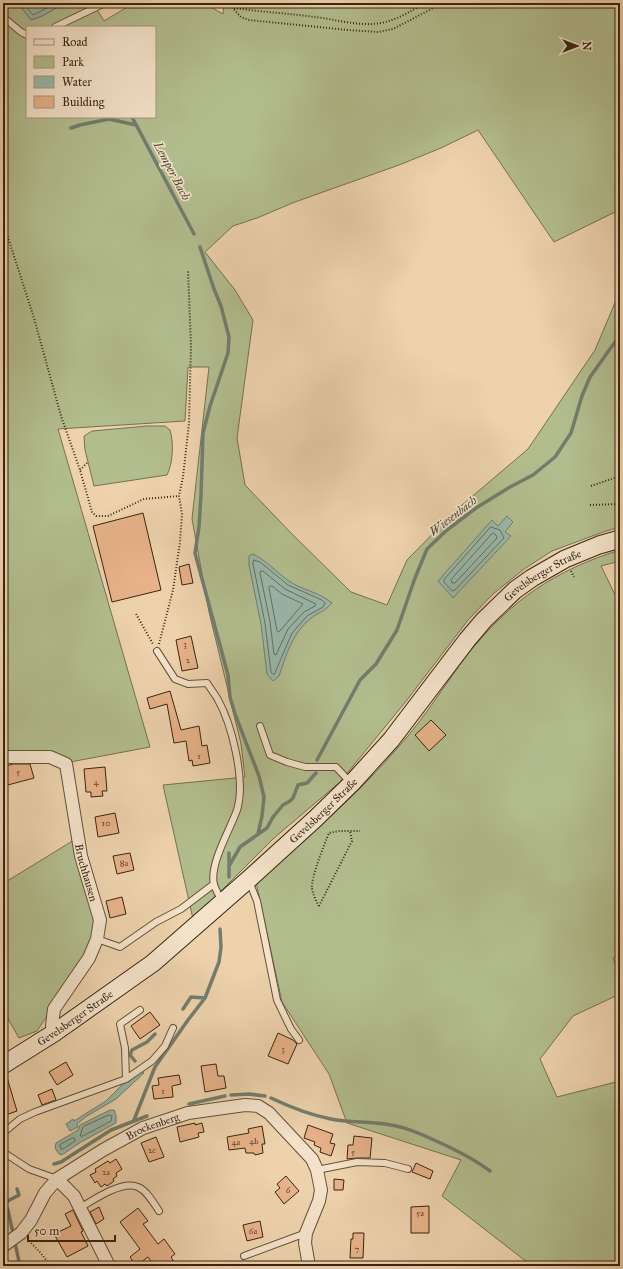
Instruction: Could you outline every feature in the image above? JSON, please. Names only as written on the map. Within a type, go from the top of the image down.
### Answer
[{"type":"main road","name":"Gevelsberger Straße","points":[[3,1065],[54,1033],[153,963],[249,880],[352,783],[392,740],[467,640],[484,620],[515,590],[532,578],[565,559],[599,545],[620,540]]},
{"type":"street","name":"Bruchhausen","points":[[3,757],[50,757],[66,764],[81,856],[100,920],[97,939],[89,958],[54,1009],[52,1026],[54,1033]]},
{"type":"street","name":"Brockenberg","points":[[6,1244],[21,1233],[31,1220],[45,1193],[57,1179],[103,1150],[143,1128],[188,1113],[245,1105],[258,1106],[269,1113],[312,1159],[317,1170],[321,1190],[319,1201],[306,1233],[309,1266]]},
{"type":"street","points":[[57,1179],[74,1196],[109,1266]]},
{"type":"lane","points":[[57,26],[105,3]]},
{"type":"lane","points":[[3,17],[26,34]]},
{"type":"lane","points":[[157,652],[175,679],[188,684],[207,683],[217,698],[227,721],[235,751],[240,787],[237,809],[215,864],[214,884],[223,903]]},
{"type":"lane","points":[[260,726],[270,755],[287,762],[306,767],[336,767],[352,783]]},
{"type":"lane","points":[[249,880],[257,901],[277,1000],[291,1029],[300,1040]]},
{"type":"lane","points":[[97,939],[120,947],[156,922],[181,909],[214,884]]},
{"type":"lane","points":[[126,1078],[125,1048],[120,1024],[140,1010]]},
{"type":"lane","points":[[3,1133],[20,1119],[35,1112],[126,1078],[152,1060],[166,1046],[173,1028]]},
{"type":"lane","points":[[3,1152],[29,1169],[57,1179]]},
{"type":"lane","points":[[317,1170],[357,1162],[385,1163],[408,1169]]},
{"type":"lane","points":[[80,1208],[116,1188],[131,1185],[139,1188],[150,1198],[159,1211]]},
{"type":"lane","points":[[244,1256],[306,1233]]},
{"type":"path","points":[[222,3],[233,8],[257,12],[314,17],[358,24],[381,23],[402,16],[425,3]]},
{"type":"path","points":[[228,3],[241,17],[249,20],[378,32],[393,29],[442,3]]},
{"type":"path","points":[[3,222],[34,318],[61,416],[80,470],[92,512],[96,516],[108,516],[144,499],[179,496]]},
{"type":"path","points":[[157,652],[173,590],[180,542],[182,514],[179,496],[183,477],[189,423],[191,346],[188,270]]},
{"type":"path","points":[[80,470],[88,462]]},
{"type":"path","points":[[591,486],[620,476]]},
{"type":"path","points":[[590,505],[620,504]]},
{"type":"path","points":[[136,614],[157,652]]},
{"type":"path","points":[[350,831],[352,841],[319,906],[311,887],[329,833],[339,831],[350,831],[360,831]]},
{"type":"path","points":[[21,1233],[39,1251],[51,1266]]},
{"type":"green space","points":[[3,3],[18,3],[31,20],[42,16],[65,3],[93,3],[104,21],[134,3],[204,3],[223,14],[224,3],[620,3],[620,214],[617,211],[554,242],[478,130],[441,148],[399,165],[233,226],[205,252],[235,290],[253,320],[237,438],[245,485],[351,592],[387,605],[407,560],[455,511],[528,449],[595,350],[620,291],[620,527],[552,551],[524,569],[493,594],[468,620],[407,700],[340,782],[274,838],[193,919],[163,785],[245,777],[241,744],[209,612],[192,519],[209,367],[188,367],[185,421],[58,429],[150,747],[70,762],[3,752]]},
{"type":"green space","points":[[147,426],[165,426],[170,430],[172,453],[171,465],[167,475],[94,486],[85,450],[84,436],[92,431]]},
{"type":"green space","points":[[620,550],[620,561],[601,566],[620,605],[620,955],[613,958],[620,977],[620,994],[573,1016],[540,1059],[557,1097],[620,1081],[620,1266],[532,1266],[442,1196],[461,1160],[347,1123],[329,1074],[282,1002],[256,882],[332,816],[385,763],[419,722],[468,654],[500,618],[517,603],[554,578],[575,567]]},
{"type":"green space","points":[[74,840],[93,909],[96,930],[85,959],[37,1031],[19,1038],[3,1010],[3,881],[4,883]]},
{"type":"water","points":[[18,3],[65,3],[42,16],[31,20]]},
{"type":"water","points":[[507,516],[513,522],[505,532],[511,536],[453,598],[438,581],[492,520],[498,526]]},
{"type":"water","points":[[253,554],[263,560],[289,581],[299,587],[322,596],[332,603],[326,609],[310,619],[299,631],[290,645],[279,676],[273,681],[267,674],[261,624],[249,565],[249,556]]},
{"type":"water","points":[[140,1069],[144,1073],[116,1099],[87,1116],[77,1124],[78,1127],[70,1131],[66,1124],[73,1119],[74,1121],[106,1101],[125,1082],[129,1082]]},
{"type":"water","points":[[110,1110],[114,1110],[116,1123],[81,1142],[62,1155],[59,1154],[55,1148],[56,1143],[78,1130],[80,1125]]},
{"type":"building","points":[[143,513],[161,590],[112,602],[93,526]]},
{"type":"building","points":[[189,564],[193,583],[182,585],[179,567]]},
{"type":"building","points":[[191,636],[198,668],[182,671],[176,640]]},
{"type":"building","points":[[170,691],[181,730],[199,726],[202,746],[207,745],[210,763],[193,766],[192,760],[189,761],[186,741],[174,743],[167,704],[150,709],[147,698]]},
{"type":"building","points":[[431,720],[446,735],[429,751],[415,735]]},
{"type":"building","points":[[13,764],[30,764],[34,778],[4,786],[3,767]]},
{"type":"building","points":[[105,767],[107,791],[102,791],[103,796],[91,797],[91,792],[86,792],[84,769]]},
{"type":"building","points":[[115,813],[119,833],[98,837],[95,817]]},
{"type":"building","points":[[130,853],[134,870],[117,874],[113,856]]},
{"type":"building","points":[[122,897],[126,914],[110,918],[106,901]]},
{"type":"building","points":[[150,1012],[160,1025],[140,1039],[131,1026]]},
{"type":"building","points":[[278,1033],[293,1040],[297,1044],[288,1064],[268,1056]]},
{"type":"building","points":[[66,1062],[73,1075],[57,1085],[49,1072]]},
{"type":"building","points":[[216,1064],[218,1076],[224,1076],[226,1088],[205,1092],[201,1066]]},
{"type":"building","points":[[6,1074],[17,1111],[3,1116],[3,1075]]},
{"type":"building","points":[[179,1075],[181,1084],[172,1086],[173,1097],[154,1099],[152,1086],[159,1085],[158,1078]]},
{"type":"building","points":[[52,1089],[56,1100],[42,1105],[38,1095]]},
{"type":"building","points":[[195,1123],[195,1125],[202,1123],[204,1132],[198,1133],[199,1137],[180,1142],[177,1127]]},
{"type":"building","points":[[308,1125],[333,1134],[330,1143],[335,1144],[331,1156],[320,1152],[321,1148],[314,1145],[315,1142],[304,1138]]},
{"type":"building","points":[[262,1126],[265,1144],[262,1144],[263,1153],[255,1155],[254,1153],[246,1153],[245,1148],[229,1150],[227,1137],[249,1133],[248,1129]]},
{"type":"building","points":[[354,1136],[372,1138],[370,1158],[347,1159],[348,1145],[353,1145]]},
{"type":"building","points":[[156,1137],[164,1157],[149,1162],[141,1143]]},
{"type":"building","points":[[116,1159],[122,1169],[116,1173],[117,1176],[113,1179],[114,1181],[107,1186],[105,1184],[101,1187],[97,1181],[95,1183],[90,1175],[96,1172],[95,1169],[108,1161],[110,1163]]},
{"type":"building","points":[[416,1163],[433,1171],[430,1179],[412,1172]]},
{"type":"building","points":[[286,1176],[299,1191],[284,1204],[275,1192],[280,1188],[277,1184]]},
{"type":"building","points":[[334,1179],[344,1180],[343,1190],[334,1190]]},
{"type":"building","points":[[429,1206],[429,1233],[411,1233],[411,1207]]},
{"type":"building","points":[[99,1207],[104,1219],[96,1224],[90,1212]]},
{"type":"building","points":[[138,1208],[148,1221],[143,1224],[158,1244],[164,1239],[175,1254],[171,1257],[174,1262],[168,1266],[154,1266],[148,1257],[136,1266],[130,1257],[140,1249],[120,1222]]},
{"type":"building","points":[[73,1210],[88,1246],[67,1257],[54,1234],[71,1226],[65,1214]]},
{"type":"building","points":[[260,1221],[263,1237],[247,1241],[243,1225]]},
{"type":"building","points":[[353,1233],[364,1233],[363,1258],[350,1258],[351,1239],[353,1239]]},
{"type":"waterway","name":"Lemper Bach","points":[[133,118],[194,234]]},
{"type":"waterway","points":[[71,128],[109,119],[136,125]]},
{"type":"waterway","points":[[200,247],[221,306],[229,337],[228,353],[210,406],[203,433],[199,527],[195,553],[228,675],[230,697],[259,776],[264,797],[258,834]]},
{"type":"waterway","name":"Wiesenbach","points":[[317,760],[360,680],[376,664],[397,630],[427,549],[447,530],[476,508],[533,475],[555,457],[571,433],[582,396],[590,377],[620,335]]},
{"type":"waterway","name":"Wiesenbach","points":[[229,877],[229,866],[240,847],[267,828],[273,817],[283,805],[293,798],[298,785],[307,783],[316,773]]},
{"type":"waterway","name":"Wiesenbach","points":[[229,853],[229,866]]},
{"type":"waterway","points":[[134,1120],[155,1067],[205,998],[219,962],[221,947],[220,929]]},
{"type":"waterway","points":[[183,1009],[191,997],[205,998]]},
{"type":"waterway","points":[[135,1061],[130,1055],[132,1050],[147,1042],[155,1034]]},
{"type":"waterway","points":[[231,1095],[249,1094],[265,1096]]},
{"type":"waterway","points":[[189,1104],[225,1096]]},
{"type":"waterway","points":[[271,1098],[285,1105],[323,1117],[346,1121],[383,1124],[408,1129],[456,1150],[490,1171]]},
{"type":"waterway","points":[[54,1164],[61,1162],[111,1130],[147,1116]]},
{"type":"waterway","points":[[4,1203],[19,1195],[17,1189]]},
{"type":"waterway","points":[[3,1201],[8,1210],[20,1266]]}]
